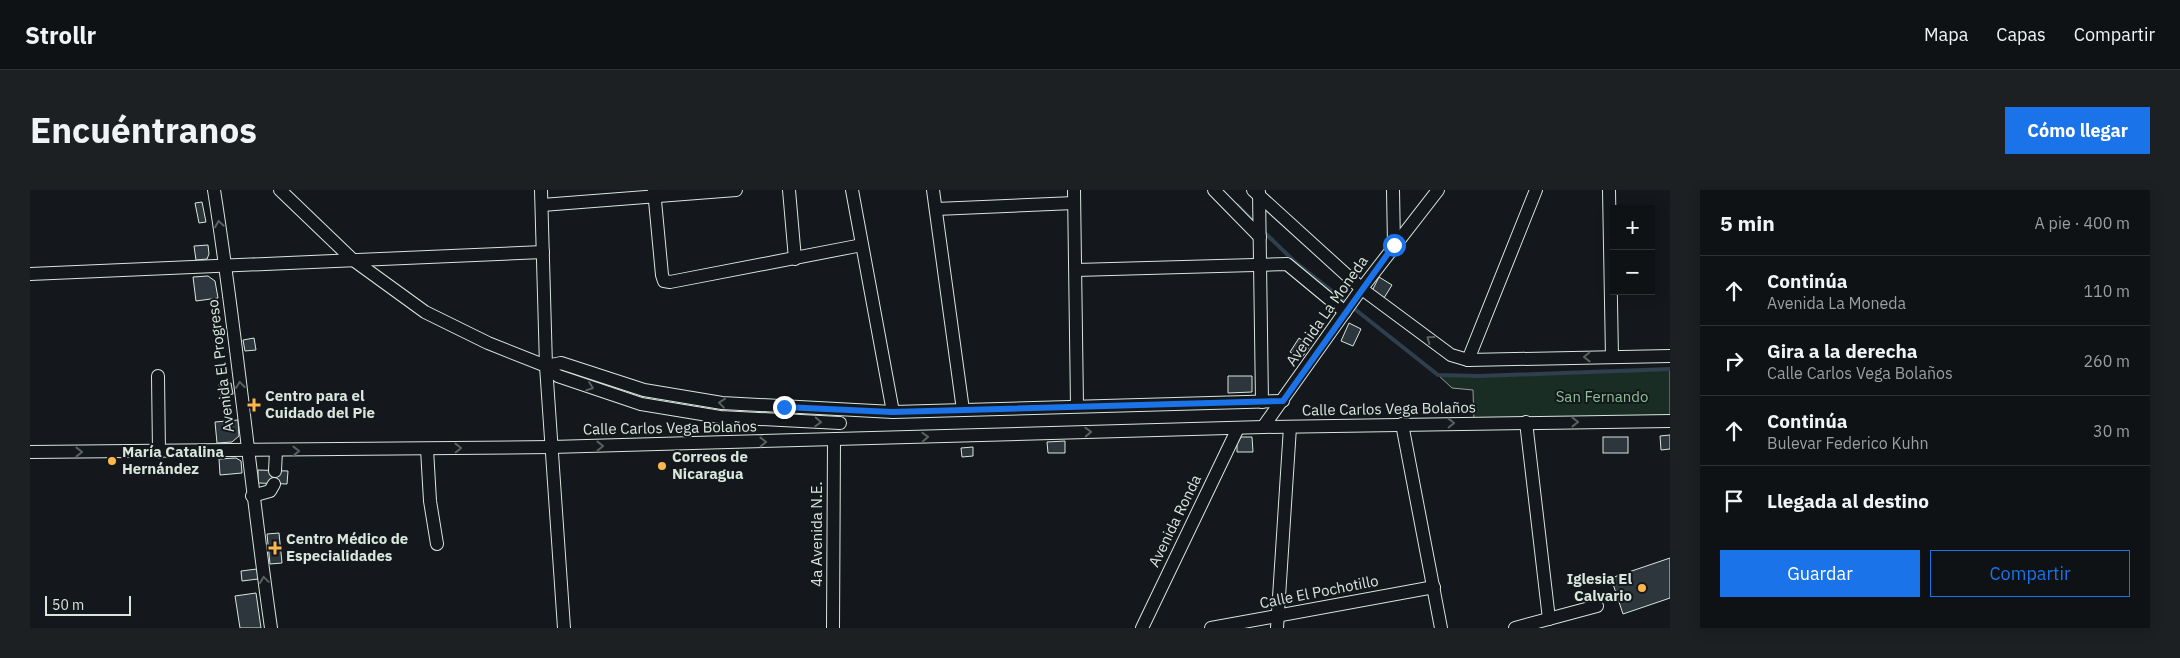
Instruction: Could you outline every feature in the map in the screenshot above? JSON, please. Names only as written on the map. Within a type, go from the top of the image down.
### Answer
[{"type":"street","name":"Avenida El Progreso","points":[[214,190],[226,266],[252,496],[271,628]]},
{"type":"street","name":"Calle Carlos Vega Bolaños","points":[[280,190],[352,259],[425,312],[488,343],[546,366],[558,376],[641,404],[720,417],[840,417],[892,412],[1283,401]]},
{"type":"street","points":[[541,190],[546,366],[564,628]]},
{"type":"street","points":[[542,205],[654,193],[736,190]]},
{"type":"street","points":[[789,190],[795,259]]},
{"type":"street","points":[[852,190],[892,412]]},
{"type":"street","points":[[933,190],[963,410]]},
{"type":"street","points":[[1214,190],[1260,237]]},
{"type":"street","points":[[1393,190],[1394,245]]},
{"type":"street","name":"Avenida La Moneda","points":[[1263,427],[1360,291],[1438,190]]},
{"type":"street","points":[[1468,360],[1536,190]]},
{"type":"street","points":[[1609,190],[1612,357]]},
{"type":"street","points":[[1257,192],[1260,237],[1262,402]]},
{"type":"street","points":[[1257,192],[1360,291],[1451,355],[1468,360],[1670,356]]},
{"type":"street","points":[[654,193],[664,281],[670,282],[862,245]]},
{"type":"street","points":[[936,209],[1074,196],[1077,406]]},
{"type":"street","points":[[30,274],[543,252]]},
{"type":"street","points":[[1076,270],[1287,264],[1347,310]]},
{"type":"street","points":[[158,376],[159,452]]},
{"type":"street","name":"4a Avenida N.E.","points":[[833,628],[837,440],[840,417]]},
{"type":"street","name":"Calle Carlos Vega Bolaños","points":[[30,452],[552,447],[1263,427],[1670,421]]},
{"type":"street","points":[[1526,422],[1549,618]]},
{"type":"street","points":[[1402,424],[1442,628]]},
{"type":"street","points":[[1277,622],[1290,427]]},
{"type":"street","name":"Avenida Ronda","points":[[1142,628],[1238,428]]},
{"type":"street","points":[[427,449],[430,501],[437,544]]},
{"type":"street","points":[[252,496],[270,491],[274,477],[276,451]]},
{"type":"street","name":"Calle El Pochotillo","points":[[1211,628],[1277,622],[1434,587]]},
{"type":"street","points":[[1515,628],[1597,606]]},
{"type":"green space","name":"San Fernando","points":[[1670,369],[1670,421],[1474,423],[1473,390],[1452,388],[1438,375],[1480,376]]},
{"type":"building","points":[[202,202],[206,222],[199,223],[195,203]]},
{"type":"building","points":[[208,245],[209,254],[207,259],[196,260],[194,246]]},
{"type":"building","points":[[208,276],[215,281],[218,298],[196,301],[193,277]]},
{"type":"building","points":[[1379,277],[1392,285],[1384,298],[1372,291]]},
{"type":"building","points":[[1349,323],[1361,329],[1353,346],[1341,341]]},
{"type":"building","points":[[254,338],[256,350],[245,351],[243,340]]},
{"type":"building","points":[[1299,338],[1310,346],[1301,359],[1290,352]]},
{"type":"building","points":[[1228,376],[1252,376],[1252,392],[1228,393]]},
{"type":"building","points":[[231,383],[233,394],[221,396],[219,384]]},
{"type":"building","points":[[238,420],[239,436],[232,442],[217,443],[215,422]]},
{"type":"building","points":[[1670,435],[1670,449],[1661,450],[1660,436]]},
{"type":"building","points":[[1241,437],[1252,437],[1253,452],[1237,452],[1237,444]]},
{"type":"building","points":[[1603,437],[1628,437],[1628,453],[1603,453]]},
{"type":"building","points":[[1065,441],[1065,453],[1048,453],[1047,442]]},
{"type":"building","points":[[973,447],[973,456],[962,457],[961,448]]},
{"type":"building","points":[[236,458],[241,461],[242,473],[220,475],[219,459]]},
{"type":"building","points":[[258,470],[288,471],[287,484],[258,483]]},
{"type":"building","name":"Centro Médico de Especialidades","points":[[279,533],[282,563],[270,564],[267,534]]},
{"type":"building","name":"Iglesia El Calvario","points":[[1670,558],[1670,598],[1623,614],[1611,578]]},
{"type":"building","points":[[257,569],[258,579],[242,581],[241,571]]},
{"type":"building","points":[[256,593],[261,628],[240,628],[235,596]]},
{"type":"waterway","points":[[1237,205],[1255,223]]},
{"type":"waterway","points":[[1262,230],[1294,261],[1438,375],[1480,376],[1670,369]]},
{"type":"place","name":"Centro para el Cuidado del Pie","points":[[254,405]]},
{"type":"place","name":"María Catalina Hernández","points":[[112,461]]},
{"type":"place","name":"Correos de Nicaragua","points":[[662,466]]},
{"type":"place","name":"Centro Médico de Especialidades","points":[[275,548]]},
{"type":"place","name":"Iglesia El Calvario","points":[[1642,588]]},
{"type":"route","points":[[784,407],[892,412],[1283,401],[1394,245]]}]
